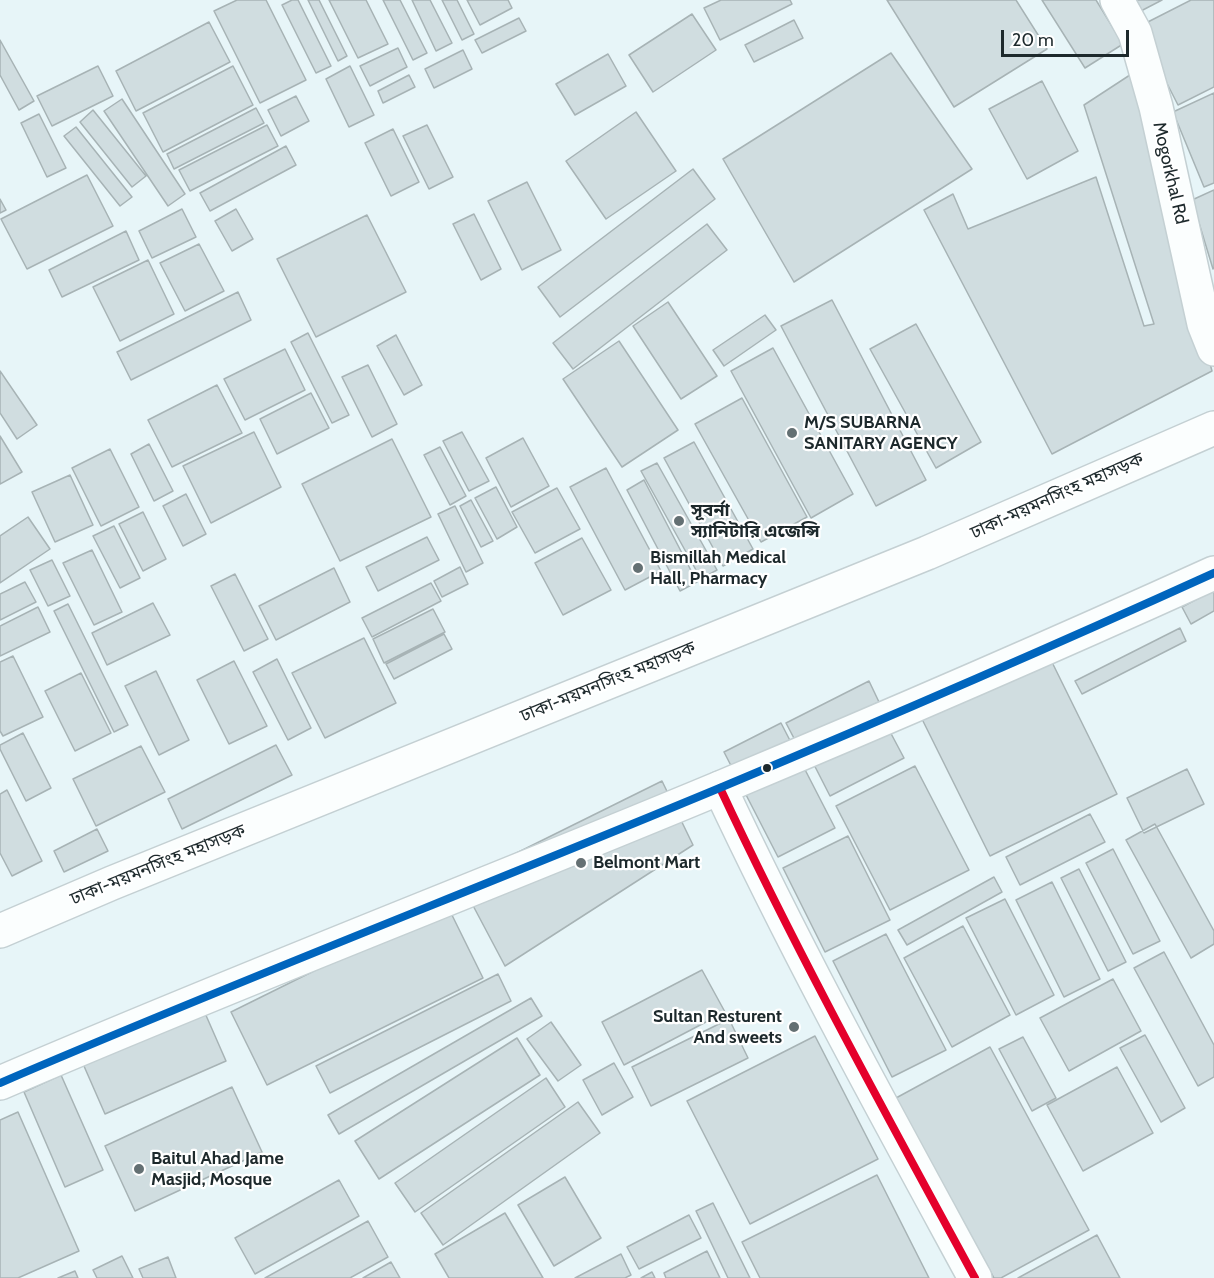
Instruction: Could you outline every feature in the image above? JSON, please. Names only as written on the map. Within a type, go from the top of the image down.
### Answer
[{"type":"main road","name":"Mogorkhal Rd","points":[[1117,0],[1136,33],[1204,324],[1214,349]]},
{"type":"main road","name":"ঢাকা-ময়মনসিংহ মহাসড়ক","points":[[0,931],[927,553],[1214,428]]},
{"type":"main road","points":[[0,1083],[170,1010],[720,788],[988,675],[1214,573]]},
{"type":"main road","points":[[720,788],[753,858],[860,1064],[975,1278]]},
{"type":"building","points":[[237,0],[266,0],[306,80],[260,103],[214,11]]},
{"type":"building","points":[[298,0],[331,66],[316,73],[282,5]]},
{"type":"building","points":[[308,0],[319,0],[347,56],[338,61]]},
{"type":"building","points":[[329,0],[366,0],[388,44],[358,58]]},
{"type":"building","points":[[383,0],[400,0],[427,53],[413,60]]},
{"type":"building","points":[[412,0],[430,0],[452,43],[436,51]]},
{"type":"building","points":[[442,0],[457,0],[474,34],[462,40]]},
{"type":"building","points":[[467,0],[508,0],[512,8],[480,25]]},
{"type":"building","points":[[721,0],[790,0],[792,4],[720,40],[704,8]]},
{"type":"building","points":[[887,0],[1016,0],[1047,49],[954,107]]},
{"type":"building","points":[[1042,0],[1096,0],[1123,44],[1085,68]]},
{"type":"building","points":[[1133,0],[1162,0],[1139,12]]},
{"type":"building","points":[[1191,0],[1214,0],[1214,87],[1178,105],[1138,27]]},
{"type":"building","points":[[692,14],[716,50],[653,92],[629,55]]},
{"type":"building","points":[[519,18],[526,31],[482,53],[475,40]]},
{"type":"building","points":[[794,20],[803,38],[754,62],[745,45]]},
{"type":"building","points":[[209,22],[230,62],[136,111],[116,71]]},
{"type":"building","points":[[0,40],[34,101],[19,110],[0,75]]},
{"type":"building","points":[[398,48],[407,67],[370,86],[360,66]]},
{"type":"building","points":[[463,50],[472,69],[434,88],[425,69]]},
{"type":"building","points":[[891,53],[972,169],[794,282],[723,159]]},
{"type":"building","points":[[608,54],[626,86],[575,115],[556,84]]},
{"type":"building","points":[[98,66],[113,96],[52,126],[37,96]]},
{"type":"building","points":[[233,66],[253,105],[163,152],[143,113]]},
{"type":"building","points":[[350,66],[374,115],[349,127],[326,79]]},
{"type":"building","points":[[1133,73],[1212,371],[1052,454],[924,210],[953,194],[968,229],[1096,177],[1144,326],[1154,324],[1084,105]]},
{"type":"building","points":[[409,75],[415,87],[383,103],[378,91]]},
{"type":"building","points":[[1042,81],[1078,151],[1027,179],[989,109]]},
{"type":"building","points":[[1214,93],[1214,183],[1204,187],[1173,112]]},
{"type":"building","points":[[296,96],[309,121],[281,136],[268,110]]},
{"type":"building","points":[[122,99],[185,194],[168,206],[104,111]]},
{"type":"building","points":[[256,108],[264,123],[174,169],[167,154]]},
{"type":"building","points":[[93,110],[146,176],[132,187],[80,122]]},
{"type":"building","points":[[636,112],[676,171],[606,219],[566,161]]},
{"type":"building","points":[[39,114],[66,168],[47,177],[21,123]]},
{"type":"building","points":[[267,125],[278,146],[190,191],[179,170]]},
{"type":"building","points":[[427,125],[453,177],[429,189],[403,136]]},
{"type":"building","points":[[76,127],[132,197],[120,206],[64,136]]},
{"type":"building","points":[[393,129],[419,182],[391,196],[365,143]]},
{"type":"building","points":[[286,146],[296,165],[210,211],[200,193]]},
{"type":"building","points":[[693,169],[715,199],[560,317],[538,287]]},
{"type":"building","points":[[87,175],[113,226],[27,269],[1,219]]},
{"type":"building","points":[[527,182],[561,250],[522,270],[488,201]]},
{"type":"building","points":[[1214,190],[1214,268],[1213,269],[1192,200]]},
{"type":"building","points":[[0,199],[6,210],[0,213]]},
{"type":"building","points":[[182,209],[196,237],[152,258],[139,231]]},
{"type":"building","points":[[236,209],[253,239],[232,251],[215,221]]},
{"type":"building","points":[[474,214],[501,269],[481,280],[453,224]]},
{"type":"building","points":[[367,215],[406,292],[316,337],[277,259]]},
{"type":"building","points":[[707,224],[727,250],[573,369],[553,343]]},
{"type":"building","points":[[126,231],[139,260],[62,297],[49,270]]},
{"type":"building","points":[[199,244],[224,291],[185,311],[160,263]]},
{"type":"building","points":[[148,260],[174,314],[120,341],[93,287]]},
{"type":"building","points":[[238,292],[251,320],[131,380],[117,352]]},
{"type":"building","points":[[832,300],[926,480],[876,506],[781,326]]},
{"type":"building","points":[[668,302],[717,376],[681,399],[633,326]]},
{"type":"building","points":[[765,315],[776,330],[724,366],[713,350]]},
{"type":"building","points":[[916,324],[981,442],[936,468],[870,349]]},
{"type":"building","points":[[308,333],[349,415],[332,423],[291,342]]},
{"type":"building","points":[[396,335],[422,385],[404,395],[377,346]]},
{"type":"building","points":[[619,341],[678,430],[622,467],[563,379]]},
{"type":"building","name":"M/S SUBARNA SANITARY AGENCY","points":[[773,348],[853,494],[811,518],[731,371]]},
{"type":"building","points":[[285,349],[305,390],[245,420],[224,379]]},
{"type":"building","points":[[368,365],[397,424],[372,437],[342,377]]},
{"type":"building","points":[[0,371],[37,425],[17,439],[0,413]]},
{"type":"building","points":[[217,385],[242,433],[172,467],[148,420]]},
{"type":"building","points":[[311,393],[329,428],[277,454],[260,419]]},
{"type":"building","points":[[742,398],[807,517],[761,542],[695,424]]},
{"type":"building","points":[[254,432],[281,487],[211,523],[183,466]]},
{"type":"building","points":[[462,432],[489,481],[469,491],[443,441]]},
{"type":"building","points":[[0,436],[22,472],[0,484]]},
{"type":"building","points":[[523,438],[549,486],[511,507],[486,458]]},
{"type":"building","points":[[392,439],[431,517],[340,561],[302,484]]},
{"type":"building","points":[[694,442],[753,549],[723,566],[664,458]]},
{"type":"building","points":[[149,444],[173,491],[154,501],[131,454]]},
{"type":"building","points":[[440,447],[466,496],[450,505],[424,455]]},
{"type":"building","points":[[110,449],[139,507],[101,526],[72,468]]},
{"type":"building","name":"সূবর্না স্যানিটারি এজেন্সি","points":[[657,463],[717,570],[701,579],[641,471]]},
{"type":"building","points":[[606,468],[661,571],[625,590],[570,487]]},
{"type":"building","points":[[70,475],[93,525],[55,542],[32,492]]},
{"type":"building","points":[[644,480],[697,582],[680,591],[627,490]]},
{"type":"building","points":[[496,487],[517,527],[497,539],[475,498]]},
{"type":"building","points":[[557,488],[580,529],[535,553],[512,512]]},
{"type":"building","points":[[186,494],[206,534],[183,546],[163,506]]},
{"type":"building","points":[[471,500],[493,541],[481,547],[460,506]]},
{"type":"building","points":[[455,506],[483,563],[466,572],[438,514]]},
{"type":"building","points":[[143,512],[166,559],[143,571],[119,524]]},
{"type":"building","points":[[28,517],[50,549],[0,583],[0,536]]},
{"type":"building","points":[[114,526],[140,578],[120,588],[93,536]]},
{"type":"building","points":[[427,537],[439,560],[378,591],[366,567]]},
{"type":"building","points":[[582,538],[611,590],[563,615],[535,563]]},
{"type":"building","points":[[92,550],[122,612],[94,625],[63,563]]},
{"type":"building","points":[[52,560],[70,596],[48,606],[30,570]]},
{"type":"building","points":[[460,567],[468,584],[442,597],[434,581]]},
{"type":"building","points":[[334,568],[350,602],[276,640],[259,606]]},
{"type":"building","points":[[235,574],[268,639],[244,651],[211,586]]},
{"type":"building","points":[[25,582],[36,602],[0,620],[0,594]]},
{"type":"building","points":[[431,583],[441,601],[372,637],[362,618]]},
{"type":"building","points":[[1214,590],[1214,611],[1191,624],[1182,607]]},
{"type":"building","points":[[153,603],[170,635],[107,665],[92,633]]},
{"type":"building","points":[[68,604],[128,725],[114,732],[54,611]]},
{"type":"building","points":[[38,607],[50,632],[0,656],[0,626]]},
{"type":"building","points":[[433,609],[445,632],[384,663],[373,639]]},
{"type":"building","points":[[1180,628],[1186,641],[1082,694],[1075,681]]},
{"type":"building","points":[[444,634],[452,649],[394,679],[386,664]]},
{"type":"building","points":[[364,638],[396,703],[325,738],[292,673]]},
{"type":"building","points":[[1045,648],[1117,794],[990,856],[918,711]]},
{"type":"building","points":[[13,656],[43,717],[3,736],[0,731],[0,662]]},
{"type":"building","points":[[277,659],[311,728],[288,740],[253,672]]},
{"type":"building","points":[[234,661],[267,726],[229,744],[197,680]]},
{"type":"building","points":[[156,671],[189,740],[159,755],[125,686]]},
{"type":"building","points":[[81,673],[111,733],[75,751],[45,691]]},
{"type":"building","points":[[869,681],[879,702],[797,744],[786,723]]},
{"type":"building","points":[[879,711],[904,758],[830,796],[806,749]]},
{"type":"building","points":[[781,723],[835,828],[778,857],[724,752]]},
{"type":"building","points":[[23,733],[51,788],[26,801],[0,749],[0,745]]},
{"type":"building","points":[[276,745],[292,775],[182,829],[168,799]]},
{"type":"building","points":[[141,746],[165,792],[96,826],[73,779]]},
{"type":"building","points":[[915,766],[969,870],[890,910],[836,806]]},
{"type":"building","points":[[1187,769],[1204,804],[1144,833],[1127,798]]},
{"type":"building","name":"Belmont Mart","points":[[662,781],[693,845],[505,966],[460,881]]},
{"type":"building","points":[[7,790],[42,861],[12,876],[0,853],[0,794]]},
{"type":"building","points":[[1090,814],[1105,842],[1020,885],[1006,857]]},
{"type":"building","points":[[1155,824],[1214,931],[1214,944],[1191,958],[1126,840]]},
{"type":"building","points":[[97,829],[108,851],[64,872],[54,851]]},
{"type":"building","points":[[848,836],[890,920],[825,952],[783,868]]},
{"type":"building","points":[[1113,849],[1160,941],[1133,954],[1086,863]]},
{"type":"building","points":[[1079,869],[1126,962],[1108,971],[1061,878]]},
{"type":"building","points":[[994,877],[1002,892],[907,945],[898,930]]},
{"type":"building","points":[[1052,882],[1100,979],[1064,997],[1016,900]]},
{"type":"building","points":[[1005,899],[1054,995],[1016,1015],[966,918]]},
{"type":"building","points":[[447,905],[483,978],[267,1085],[231,1012]]},
{"type":"building","points":[[963,926],[1010,1015],[952,1047],[904,958]]},
{"type":"building","points":[[886,934],[946,1050],[892,1077],[833,961]]},
{"type":"building","points":[[1164,952],[1214,1045],[1214,1077],[1198,1086],[1134,968]]},
{"type":"building","points":[[702,970],[725,1012],[624,1065],[602,1022]]},
{"type":"building","points":[[498,974],[511,1001],[330,1093],[316,1066]]},
{"type":"building","points":[[1113,979],[1141,1031],[1069,1071],[1040,1018]]},
{"type":"building","points":[[194,988],[226,1061],[105,1114],[73,1041]]},
{"type":"building","points":[[531,998],[542,1016],[339,1134],[328,1115]]},
{"type":"building","points":[[729,1019],[748,1058],[651,1106],[632,1067]]},
{"type":"building","points":[[551,1022],[581,1065],[558,1081],[527,1039]]},
{"type":"building","points":[[1145,1035],[1185,1108],[1161,1122],[1120,1048]]},
{"type":"building","points":[[815,1036],[878,1159],[750,1224],[687,1101]]},
{"type":"building","points":[[1023,1037],[1056,1098],[1032,1111],[999,1049]]},
{"type":"building","points":[[517,1038],[540,1075],[379,1179],[355,1141]]},
{"type":"building","points":[[990,1047],[1089,1230],[1001,1278],[994,1278],[896,1098]]},
{"type":"building","points":[[614,1063],[633,1097],[602,1115],[583,1080]]},
{"type":"building","points":[[1117,1067],[1153,1133],[1083,1171],[1047,1105]]},
{"type":"building","points":[[61,1075],[103,1170],[65,1187],[24,1092]]},
{"type":"building","points":[[546,1078],[565,1107],[415,1212],[395,1183]]},
{"type":"building","points":[[232,1087],[262,1152],[135,1211],[105,1146]]},
{"type":"building","points":[[578,1102],[600,1133],[443,1245],[421,1213]]},
{"type":"building","points":[[18,1112],[79,1251],[18,1278],[0,1278],[0,1120]]},
{"type":"building","points":[[877,1175],[929,1278],[760,1278],[742,1242]]},
{"type":"building","points":[[565,1177],[601,1238],[554,1266],[518,1205]]},
{"type":"building","points":[[339,1180],[359,1216],[255,1274],[235,1238]]},
{"type":"building","points":[[713,1203],[750,1278],[728,1278],[696,1211]]},
{"type":"building","points":[[505,1213],[543,1278],[449,1278],[435,1254]]},
{"type":"building","points":[[689,1215],[701,1238],[639,1269],[627,1247]]},
{"type":"building","points":[[368,1221],[388,1257],[350,1278],[265,1278]]},
{"type":"building","points":[[1097,1235],[1120,1278],[1018,1278]]},
{"type":"building","points":[[707,1251],[720,1278],[666,1278],[664,1273]]},
{"type":"building","points":[[621,1254],[631,1275],[625,1278],[575,1278]]},
{"type":"building","points":[[122,1256],[133,1278],[97,1278],[93,1270]]},
{"type":"building","points":[[168,1257],[176,1278],[143,1278],[139,1269]]},
{"type":"building","points":[[391,1262],[400,1278],[363,1278]]},
{"type":"building","points":[[75,1271],[78,1278],[58,1278]]},
{"type":"building","points":[[652,1272],[655,1278],[641,1278]]},
{"type":"transit line","points":[[0,1083],[180,1007],[784,761],[1214,573]]},
{"type":"transit line","points":[[720,788],[812,974],[975,1278]]},
{"type":"place","name":"M/S SUBARNA SANITARY AGENCY","points":[[792,433]]},
{"type":"place","name":"সূবর্না স্যানিটারি এজেন্সি","points":[[679,521]]},
{"type":"place","name":"Bismillah Medical Hall, Pharmacy","points":[[638,568]]},
{"type":"place","name":"Belmont Mart","points":[[581,863]]},
{"type":"place","name":"Sultan Resturent And sweets","points":[[794,1027]]},
{"type":"place","name":"Baitul Ahad Jame Masjid, Mosque","points":[[139,1169]]}]
